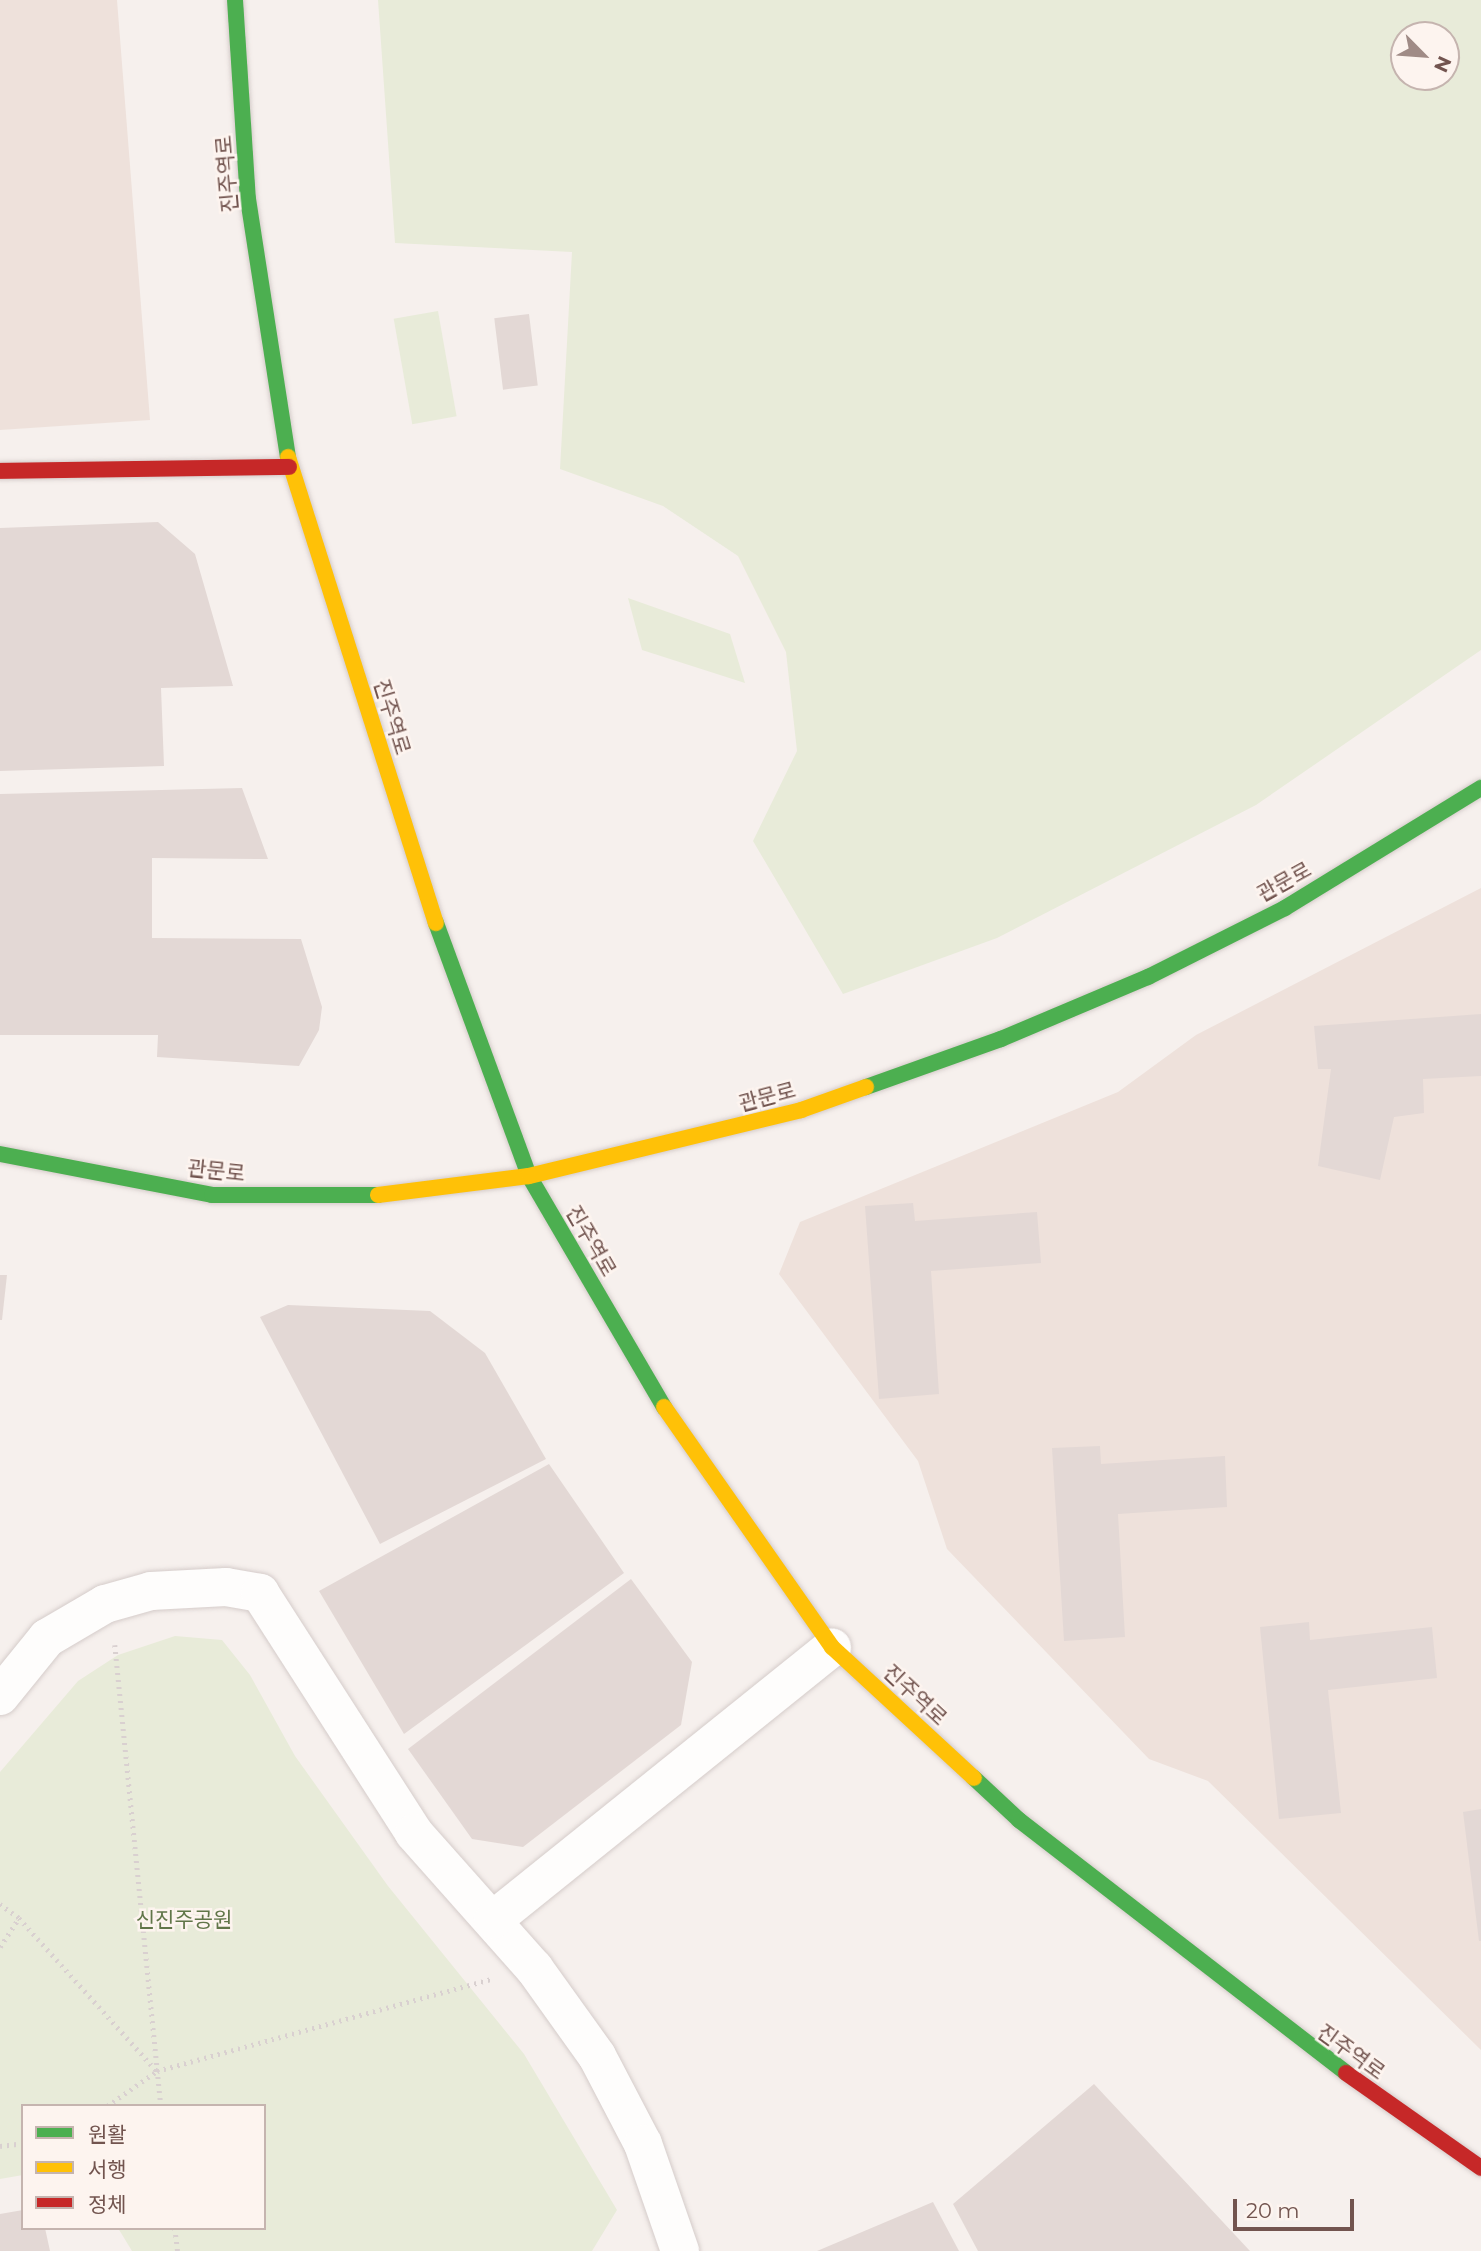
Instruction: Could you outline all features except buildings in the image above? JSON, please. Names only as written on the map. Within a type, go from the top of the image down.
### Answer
[{"type":"street","name":"진주역로","points":[[235,0],[248,198],[289,467],[426,896],[529,1176],[657,1397],[832,1647],[1019,1819],[1302,2042],[1481,2168]]},
{"type":"street","points":[[0,471],[289,467]]},
{"type":"street","name":"관문로","points":[[0,1154],[212,1195],[379,1195],[529,1176],[802,1110],[1001,1039],[1148,977],[1284,908],[1481,789]]},
{"type":"street","points":[[0,1696],[47,1637],[105,1604],[151,1591],[226,1587],[260,1593],[414,1833],[534,1968],[597,2056],[637,2133],[680,2251]]},
{"type":"street","points":[[493,1920],[832,1647]]},
{"type":"path","points":[[105,1604],[118,1655],[161,2104]]},
{"type":"path","points":[[0,1904],[19,1918],[157,2071]]},
{"type":"path","points":[[0,1947],[19,1918]]},
{"type":"path","points":[[110,2104],[157,2071],[534,1968]]},
{"type":"path","points":[[0,2146],[21,2143]]},
{"type":"path","points":[[175,2230],[178,2251]]},
{"type":"shaded area","points":[[0,0],[117,0],[150,420],[0,430]]},
{"type":"shaded area","points":[[1481,888],[1481,2050],[1208,1781],[1149,1759],[947,1549],[918,1461],[779,1274],[800,1222],[1118,1092],[1196,1035]]},
{"type":"green space","points":[[378,0],[1481,0],[1481,650],[1256,805],[997,938],[843,994],[753,841],[797,751],[786,652],[738,556],[663,506],[560,469],[572,252],[395,243]]},
{"type":"green space","points":[[438,311],[457,416],[412,424],[394,319]]},
{"type":"green space","points":[[628,598],[730,634],[745,683],[642,650]]},
{"type":"green space","name":"신진주공원","points":[[175,1636],[222,1640],[250,1675],[295,1756],[388,1886],[524,2054],[617,2210],[592,2251],[132,2251],[119,2230],[266,2230],[266,2104],[21,2104],[21,2175],[0,2179],[0,1772],[78,1681],[118,1655]]},
{"type":"traffic: fast","points":[[235,0],[248,199],[288,457]]},
{"type":"traffic: fast","points":[[866,1087],[1001,1039],[1148,977],[1285,908],[1481,788]]},
{"type":"traffic: fast","points":[[436,923],[529,1176],[664,1407]]},
{"type":"traffic: fast","points":[[0,1154],[212,1195],[378,1195]]},
{"type":"traffic: fast","points":[[974,1778],[1019,1820],[1346,2073]]},
{"type":"traffic: slow","points":[[288,457],[436,923]]},
{"type":"traffic: slow","points":[[378,1195],[529,1176],[801,1110],[866,1087]]},
{"type":"traffic: slow","points":[[664,1407],[832,1647],[974,1778]]},
{"type":"traffic: jam","points":[[0,471],[289,467]]},
{"type":"traffic: jam","points":[[1346,2073],[1481,2168]]}]
